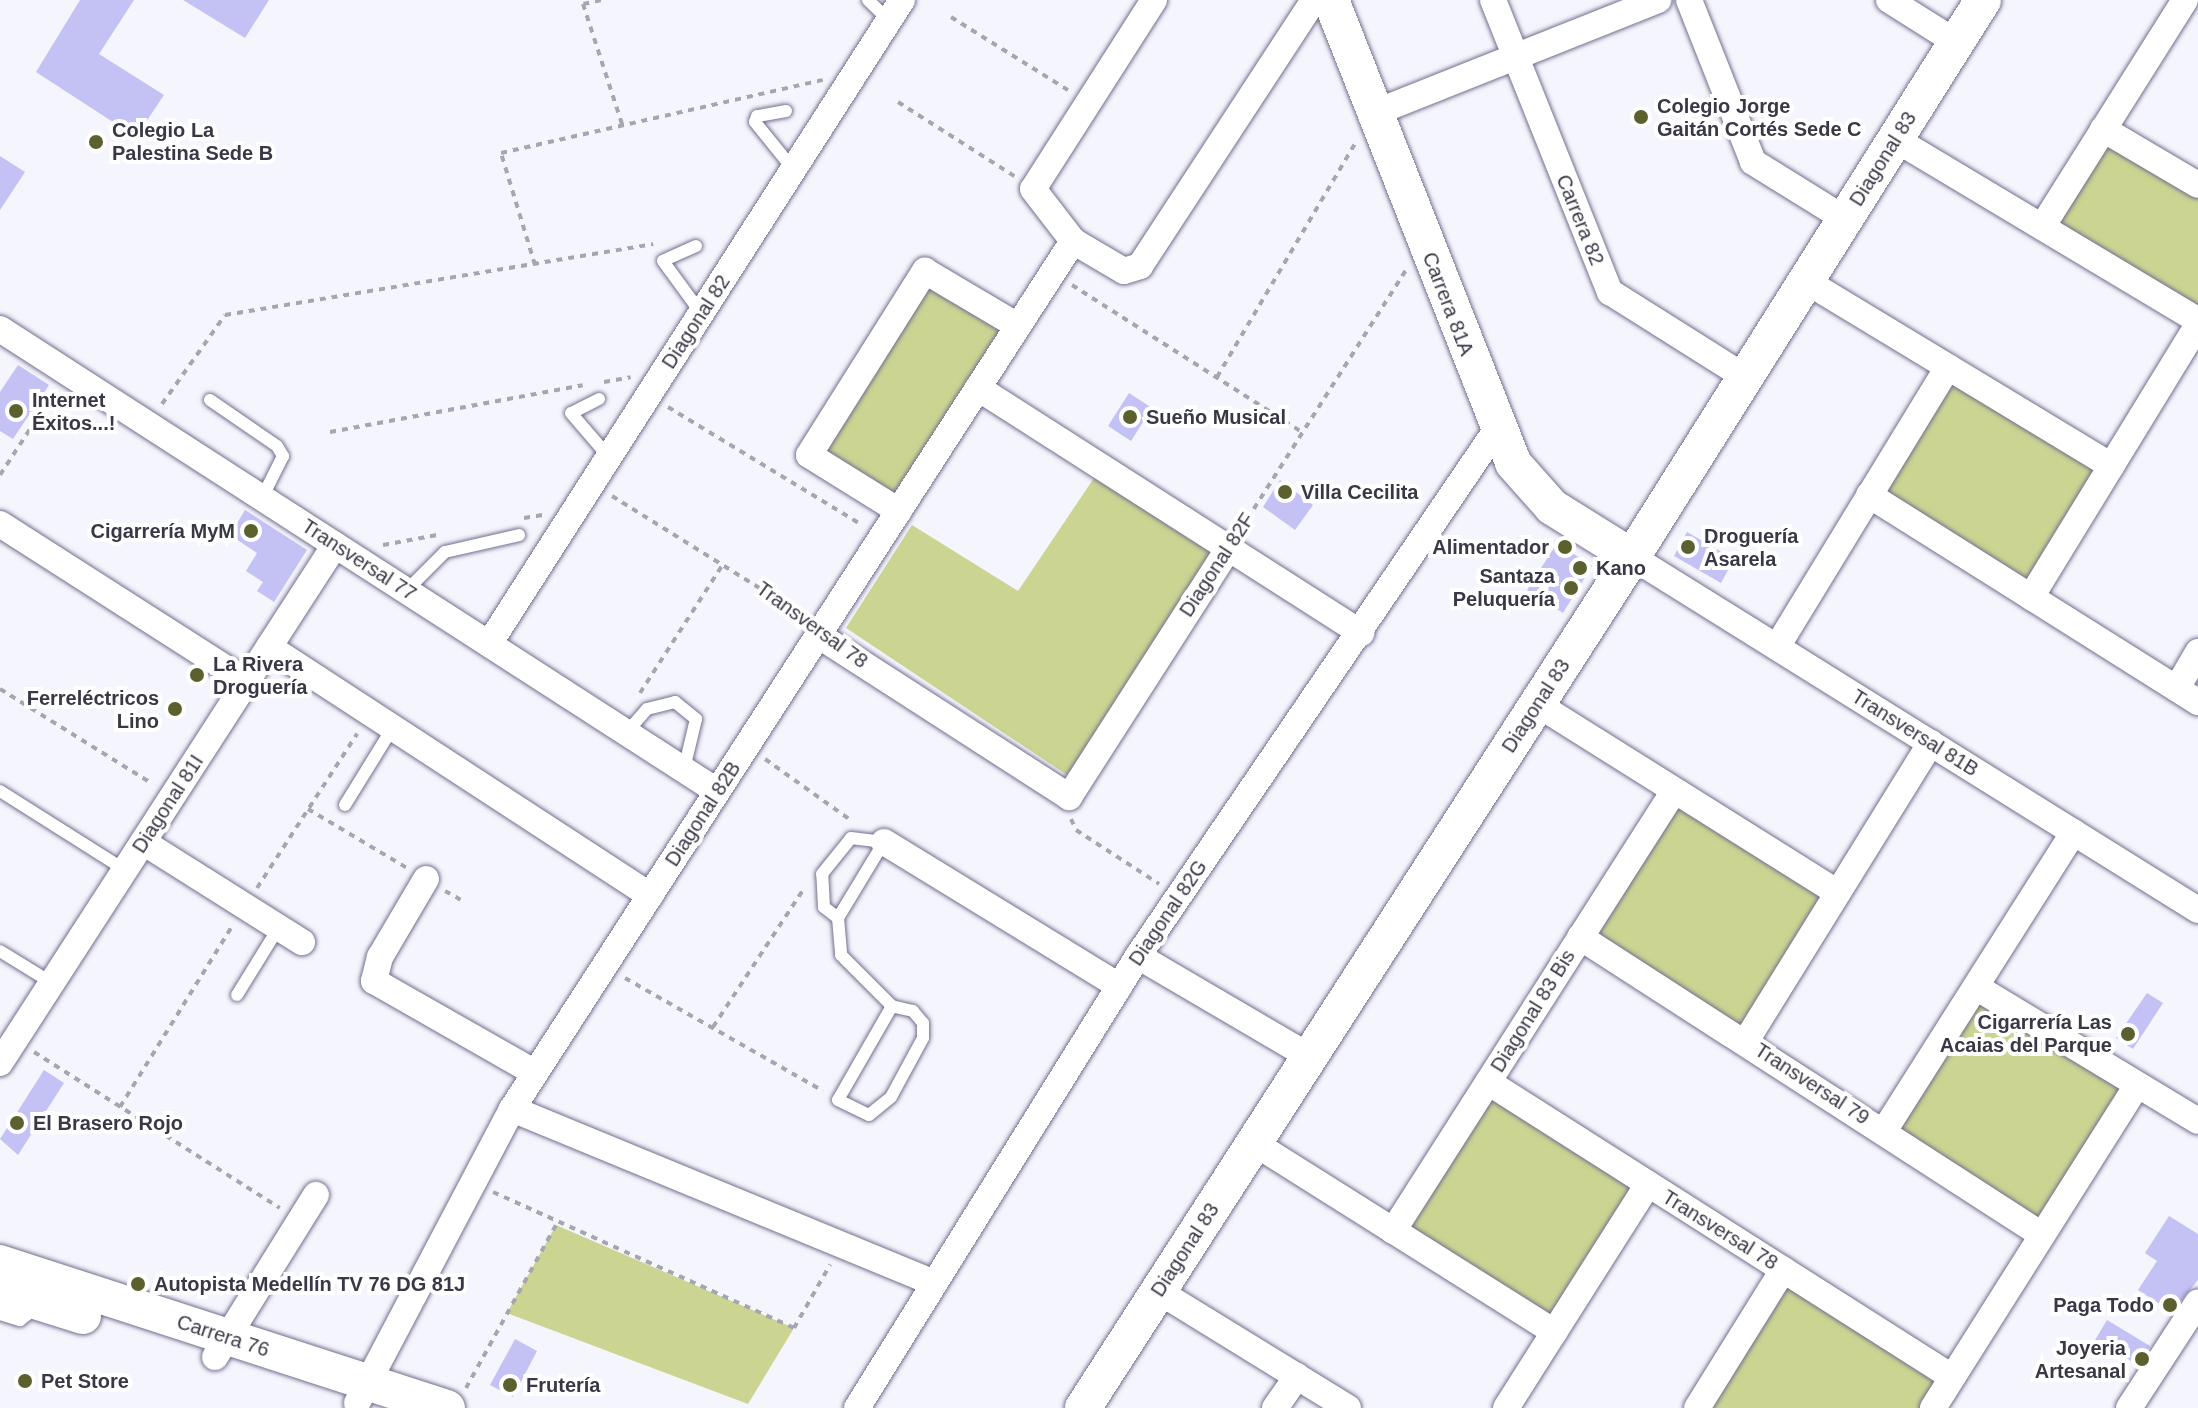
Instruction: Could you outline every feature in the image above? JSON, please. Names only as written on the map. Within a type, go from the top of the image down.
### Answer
[{"type":"street","points":[[1150,1],[1033,189],[1073,241],[1124,271],[1133,270],[1314,0]]},
{"type":"street","name":"Carrera 81A","points":[[1331,0],[1497,429],[1530,487],[1552,507],[1632,557]]},
{"type":"street","name":"Carrera 82","points":[[1493,0],[1610,292],[1745,377]]},
{"type":"street","points":[[1374,113],[1658,0]]},
{"type":"street","points":[[1689,0],[1753,162],[1845,219]]},
{"type":"street","points":[[1889,0],[1956,42]]},
{"type":"street","name":"Diagonal 83","points":[[1083,1408],[1632,557],[1983,0]]},
{"type":"street","points":[[2042,227],[2185,0]]},
{"type":"street","name":"Diagonal 82","points":[[489,644],[895,10]]},
{"type":"street","points":[[2103,129],[2198,185]]},
{"type":"street","points":[[1895,139],[2198,322],[2031,597]]},
{"type":"street","name":"Diagonal 82B","points":[[366,1398],[512,1109],[1073,241]]},
{"type":"street","points":[[899,511],[809,455],[925,271],[1018,326]]},
{"type":"street","points":[[1806,281],[2111,466]]},
{"type":"street","name":"Transversal 77","points":[[0,329],[717,791]]},
{"type":"street","points":[[1777,647],[1948,367]]},
{"type":"street","points":[[978,388],[1227,551],[1361,633]]},
{"type":"street","name":"Diagonal 82G","points":[[857,1408],[931,1282],[1138,956],[1361,633],[1497,429]]},
{"type":"street","points":[[1869,495],[2187,695],[2198,652]]},
{"type":"street","points":[[0,524],[247,682]]},
{"type":"street","name":"Diagonal 81I","points":[[0,1063],[335,545]]},
{"type":"street","name":"Diagonal 82F","points":[[1069,797],[1227,551]]},
{"type":"street","name":"Transversal 81B","points":[[1632,557],[2198,910]]},
{"type":"street","name":"Transversal 78","points":[[818,635],[1069,797]]},
{"type":"street","points":[[269,647],[650,895]]},
{"type":"street","points":[[1537,704],[1838,893]]},
{"type":"street","points":[[1746,1041],[1931,743]]},
{"type":"street","name":"Diagonal 83 Bis","points":[[1393,1231],[1674,791]]},
{"type":"street","points":[[1884,1131],[2074,832]]},
{"type":"street","points":[[143,842],[302,942]]},
{"type":"street","points":[[884,842],[1119,986]]},
{"type":"street","points":[[426,879],[380,957],[374,981],[535,1073]]},
{"type":"street","name":"Transversal 79","points":[[1580,937],[1746,1041],[2042,1235]]},
{"type":"street","points":[[1138,956],[1310,1057]]},
{"type":"street","points":[[1976,987],[2198,1121]]},
{"type":"street","name":"Transversal 78","points":[[1488,1082],[1952,1377]]},
{"type":"street","points":[[1933,1408],[2137,1085]]},
{"type":"street","points":[[512,1109],[931,1282]]},
{"type":"street","points":[[1254,1143],[1554,1332]]},
{"type":"street","points":[[1506,1408],[1648,1184]]},
{"type":"street","points":[[221,1347],[316,1195]]},
{"type":"street","name":"Carrera 76","points":[[0,1263],[366,1398],[454,1403]]},
{"type":"street","points":[[1697,1408],[1783,1270]]},
{"type":"street","name":"Carrera 76","points":[[0,1290],[221,1347]]},
{"type":"street","points":[[1158,1291],[1348,1408]]},
{"type":"street","points":[[2129,1408],[2198,1302]]},
{"type":"street","points":[[1275,1408],[1297,1376]]},
{"type":"lane","points":[[868,0],[895,10]]},
{"type":"lane","points":[[786,111],[757,116],[755,122],[793,170]]},
{"type":"lane","points":[[696,246],[663,261],[701,313]]},
{"type":"lane","points":[[599,399],[571,413],[608,456]]},
{"type":"lane","points":[[210,400],[277,446],[283,456],[262,498]]},
{"type":"lane","points":[[406,591],[445,552],[519,535]]},
{"type":"lane","points":[[623,730],[647,709],[675,702],[696,719],[684,769]]},
{"type":"lane","points":[[345,805],[392,729]]},
{"type":"lane","points":[[0,791],[125,870]]},
{"type":"lane","points":[[838,918],[824,907],[822,874],[851,838],[884,842],[838,918],[841,955],[892,1006],[913,1011],[923,1023],[919,1053],[880,1109],[869,1115],[838,1100],[892,1006]]},
{"type":"lane","points":[[237,995],[279,927]]},
{"type":"lane","points":[[0,951],[52,983]]},
{"type":"lane","points":[[0,1314],[20,1320],[40,1302]]},
{"type":"path","points":[[601,0],[583,4],[622,125]]},
{"type":"path","points":[[951,17],[1087,102]]},
{"type":"path","points":[[535,265],[501,153],[856,72]]},
{"type":"path","points":[[898,102],[1033,189]]},
{"type":"path","points":[[1217,377],[1374,113]]},
{"type":"path","points":[[149,423],[225,315],[669,241]]},
{"type":"path","name":"Diagonal 82F","points":[[1227,551],[1409,265]]},
{"type":"path","points":[[1053,273],[1302,432]]},
{"type":"path","points":[[330,432],[665,370]]},
{"type":"path","points":[[0,475],[67,373]]},
{"type":"path","points":[[649,396],[882,537]]},
{"type":"path","name":"Transversal 78","points":[[592,484],[802,613],[818,635]]},
{"type":"path","points":[[623,730],[723,564]]},
{"type":"path","points":[[0,689],[173,796]]},
{"type":"path","points":[[747,746],[851,816],[843,829]]},
{"type":"path","points":[[1069,797],[1076,830],[1178,897]]},
{"type":"path","points":[[308,809],[461,900]]},
{"type":"path","points":[[713,1027],[808,882]]},
{"type":"path","points":[[604,967],[838,1100]]},
{"type":"path","points":[[15,1040],[300,1221]]},
{"type":"path","points":[[474,1182],[556,1225],[794,1328],[841,1245]]},
{"type":"path","points":[[454,1403],[556,1225]]},
{"type":"green space","points":[[2103,129],[2198,185],[2198,320],[2042,227]]},
{"type":"green space","points":[[931,285],[1002,327],[893,498],[824,453]]},
{"type":"green space","points":[[1948,367],[2111,466],[2031,597],[1869,495]]},
{"type":"green space","points":[[1094,478],[1211,552],[1070,777],[846,628],[912,525],[1018,591]]},
{"type":"green space","points":[[1674,791],[1838,893],[1746,1041],[1580,937]]},
{"type":"green space","points":[[1976,987],[2137,1085],[2042,1235],[1884,1131]]},
{"type":"green space","points":[[1488,1082],[1648,1184],[1554,1332],[1393,1231]]},
{"type":"green space","points":[[556,1225],[794,1328],[748,1404],[507,1313]]},
{"type":"green space","points":[[1783,1270],[1952,1377],[1933,1408],[1697,1408]]},
{"type":"building","points":[[80,0],[134,0],[99,54],[164,95],[136,137],[36,72]]},
{"type":"building","points":[[183,0],[269,0],[245,38]]},
{"type":"building","points":[[0,156],[25,172],[0,210]]},
{"type":"building","name":"Internet Éxitos...!","points":[[18,365],[49,385],[13,439],[0,431],[0,392]]},
{"type":"building","name":"Sueño Musical","points":[[1129,393],[1152,408],[1131,441],[1108,426]]},
{"type":"building","name":"Villa Cecilita","points":[[1280,480],[1313,505],[1295,530],[1263,507]]},
{"type":"building","points":[[245,510],[307,550],[274,602],[257,591],[263,582],[246,571],[257,553],[230,535]]},
{"type":"building","points":[[1687,532],[1734,559],[1721,583],[1674,556]]},
{"type":"building","points":[[1557,543],[1592,566],[1563,613],[1527,590]]},
{"type":"building","points":[[2147,993],[2163,1003],[2133,1049],[2116,1038]]},
{"type":"building","points":[[44,1070],[64,1083],[18,1155],[0,1139]]},
{"type":"building","points":[[2169,1216],[2198,1234],[2198,1280],[2172,1312],[2138,1290],[2157,1261],[2145,1253]]},
{"type":"building","points":[[2107,1320],[2150,1346],[2138,1365],[2095,1340]]},
{"type":"building","points":[[515,1339],[537,1351],[513,1397],[490,1385]]},
{"type":"place","name":"Colegio Jorge Gaitán Cortés Sede C","points":[[1641,117]]},
{"type":"place","name":"Colegio La Palestina Sede B","points":[[96,142]]},
{"type":"place","name":"Internet Éxitos...!","points":[[16,411]]},
{"type":"place","name":"Sueño Musical","points":[[1130,417]]},
{"type":"place","name":"Villa Cecilita","points":[[1285,492]]},
{"type":"place","name":"Cigarrería MyM","points":[[251,531]]},
{"type":"place","name":"Alimentador","points":[[1565,547]]},
{"type":"place","name":"Droguería Asarela","points":[[1688,547]]},
{"type":"place","name":"Kano","points":[[1580,568]]},
{"type":"place","name":"Santaza Peluquería","points":[[1571,588]]},
{"type":"place","name":"La Rivera Droguería","points":[[197,675]]},
{"type":"place","name":"Ferreléctricos Lino","points":[[175,709]]},
{"type":"place","name":"Cigarrería Las Acaias del Parque","points":[[2128,1034]]},
{"type":"place","name":"El Brasero Rojo","points":[[17,1123]]},
{"type":"place","name":"Autopista Medellín TV 76 DG 81J","points":[[138,1284]]},
{"type":"place","name":"Paga Todo","points":[[2170,1305]]},
{"type":"place","name":"Joyeria Artesanal","points":[[2142,1359]]},
{"type":"place","name":"Pet Store","points":[[25,1381]]},
{"type":"place","name":"Frutería","points":[[510,1385]]}]
